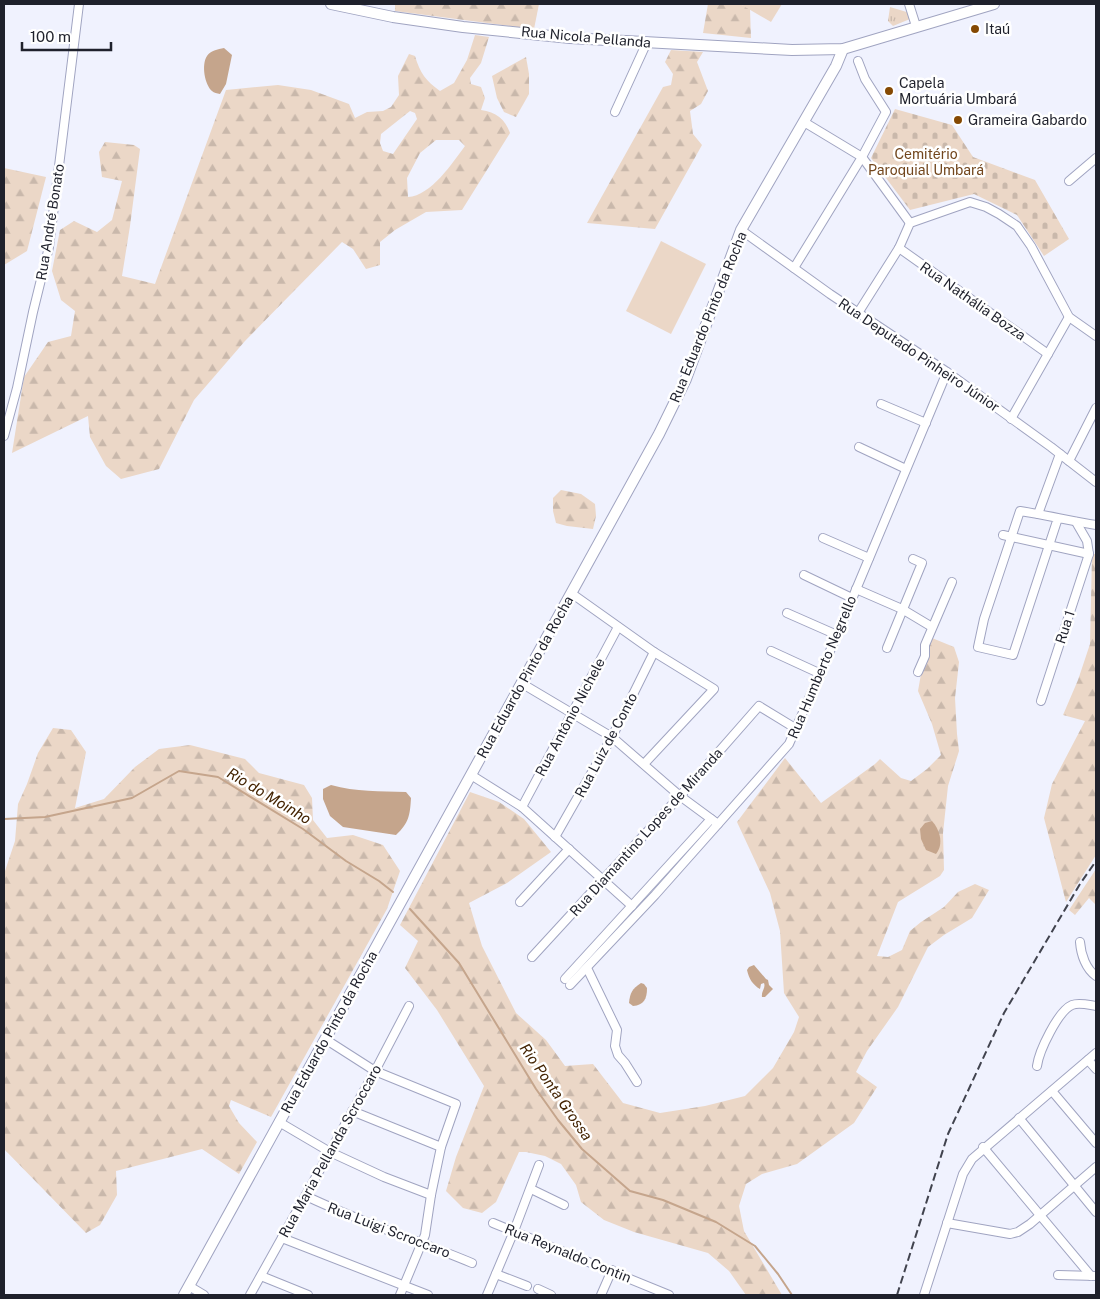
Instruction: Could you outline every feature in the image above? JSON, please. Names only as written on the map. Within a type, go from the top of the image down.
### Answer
[{"type":"main road","name":"Rua Nicola Pellanda","points":[[331,4],[393,17],[464,27],[570,38],[792,50],[843,49],[916,26]]},
{"type":"main road","points":[[916,26],[994,4]]},
{"type":"main road","name":"Rua Eduardo Pinto da Rocha","points":[[184,1295],[658,434],[686,379],[741,230],[836,66],[843,49]]},
{"type":"street","name":"Rua André Bonato","points":[[4,436],[49,247],[79,4]]},
{"type":"street","points":[[909,4],[916,26]]},
{"type":"street","points":[[615,112],[648,42]]},
{"type":"street","points":[[794,268],[862,158],[886,112],[865,78],[858,61]]},
{"type":"street","points":[[804,122],[862,158],[910,223]]},
{"type":"street","points":[[1070,182],[1096,158]]},
{"type":"street","points":[[858,312],[899,248],[910,223],[970,202],[986,207],[1017,226],[1031,246],[1069,317],[1096,336]]},
{"type":"street","name":"Rua Deputado Pinheiro Júnior","points":[[741,230],[947,372],[1096,482]]},
{"type":"street","name":"Rua Nathália Bozza","points":[[899,248],[1048,354]]},
{"type":"street","points":[[1011,419],[1069,317]]},
{"type":"street","name":"Rua Humberto Negrello","points":[[711,819],[632,906],[568,982],[587,968],[789,744],[821,674],[947,372]]},
{"type":"street","points":[[881,404],[926,423]]},
{"type":"street","points":[[1069,461],[1096,408]]},
{"type":"street","points":[[1089,422],[1096,427]]},
{"type":"street","points":[[859,447],[906,469]]},
{"type":"street","points":[[1038,514],[1060,454]]},
{"type":"street","points":[[1058,518],[1013,655],[978,647],[984,619],[1020,511],[1038,514],[1058,518],[1076,522],[1096,525]]},
{"type":"street","points":[[1003,535],[1089,554],[1087,541],[1076,522]]},
{"type":"street","points":[[823,538],[869,558]]},
{"type":"street","name":"Rua 1","points":[[1041,701],[1089,554]]},
{"type":"street","points":[[887,648],[922,563],[913,559]]},
{"type":"street","points":[[804,575],[852,598]]},
{"type":"street","points":[[918,672],[925,656],[925,645],[952,582]]},
{"type":"street","points":[[856,588],[902,609],[932,627]]},
{"type":"street","points":[[571,593],[654,652],[714,689],[644,764]]},
{"type":"street","points":[[787,613],[837,635]]},
{"type":"street","name":"Rua Antônio Nichele","points":[[522,807],[618,626]]},
{"type":"street","points":[[771,651],[821,674]]},
{"type":"street","name":"Rua Luiz de Conto","points":[[556,837],[612,736],[654,652]]},
{"type":"street","points":[[521,683],[612,736],[680,796],[718,824]]},
{"type":"street","name":"Rua Diamantino Lopes de Miranda","points":[[532,957],[680,796],[759,706],[795,728]]},
{"type":"street","points":[[471,775],[522,807],[632,906]]},
{"type":"street","points":[[520,902],[569,849]]},
{"type":"street","points":[[1080,942],[1080,952],[1092,973],[1096,976]]},
{"type":"street","points":[[587,968],[617,1030],[615,1046],[618,1055],[637,1082]]},
{"type":"street","points":[[1037,1066],[1038,1058],[1048,1034],[1067,1009],[1072,1005],[1079,1004],[1096,1006]]},
{"type":"street","name":"Rua Maria Pellanda Scroccaro","points":[[250,1295],[375,1071],[409,1006]]},
{"type":"street","points":[[325,1039],[375,1071],[456,1104],[441,1146],[425,1235],[400,1295]]},
{"type":"street","points":[[924,1295],[963,1174],[972,1159],[1096,1053]]},
{"type":"street","points":[[1088,1060],[1096,1069]]},
{"type":"street","points":[[1052,1090],[1096,1143]]},
{"type":"street","points":[[352,1111],[441,1146]]},
{"type":"street","points":[[1019,1118],[1096,1212]]},
{"type":"street","points":[[279,1122],[330,1152],[384,1177],[431,1195]]},
{"type":"street","points":[[984,1148],[1093,1276]]},
{"type":"street","points":[[487,1295],[539,1165]]},
{"type":"street","points":[[948,1223],[1015,1234],[1040,1216],[1096,1167]]},
{"type":"street","points":[[531,1189],[564,1205]]},
{"type":"street","name":"Rua Luigi Scroccaro","points":[[306,1196],[376,1226],[422,1242],[472,1263]]},
{"type":"street","name":"Rua Reynaldo Contin","points":[[493,1222],[669,1295]]},
{"type":"street","points":[[282,1238],[428,1295]]},
{"type":"street","points":[[601,1295],[612,1270]]},
{"type":"street","points":[[496,1274],[527,1286]]},
{"type":"street","points":[[1058,1275],[1093,1276]]},
{"type":"street","points":[[261,1276],[308,1295]]},
{"type":"street","points":[[189,1286],[204,1295]]},
{"type":"street","points":[[538,1290],[551,1295]]},
{"type":"green space","points":[[395,4],[539,4],[534,29],[395,11]]},
{"type":"green space","points":[[708,4],[740,4],[750,9],[751,38],[703,33]]},
{"type":"green space","points":[[740,4],[782,4],[771,22]]},
{"type":"green space","points":[[890,7],[910,13],[910,19],[893,26],[888,21]]},
{"type":"green space","points":[[475,35],[489,37],[481,63],[470,78],[471,84],[481,87],[485,98],[481,110],[491,112],[499,117],[510,133],[462,210],[426,212],[395,230],[380,242],[380,265],[366,269],[353,249],[342,242],[245,341],[194,400],[159,469],[121,479],[106,466],[90,437],[88,416],[12,453],[24,377],[48,342],[71,336],[75,311],[61,300],[52,271],[60,230],[74,221],[97,232],[112,220],[122,181],[102,177],[99,152],[105,142],[134,145],[140,149],[122,276],[155,284],[226,90],[278,85],[311,90],[349,104],[355,118],[367,112],[383,111],[391,107],[399,95],[398,76],[409,54],[415,56],[424,76],[440,91],[454,83],[467,60]],"holes":[[[410,111],[415,113],[417,119],[393,154],[383,151],[380,143],[381,134]],[[436,140],[459,140],[465,146],[433,185],[417,195],[408,197],[407,178],[420,153]]]},
{"type":"green space","points":[[671,50],[703,52],[697,62],[708,91],[701,104],[690,111],[693,134],[702,145],[655,229],[587,223],[663,87],[671,85],[673,74],[665,62]]},
{"type":"green space","points":[[526,57],[529,74],[529,94],[516,117],[504,112],[497,98],[492,76]]},
{"type":"green space","name":"Cemitério Paroquial Umbará","points":[[895,109],[952,125],[973,157],[1035,180],[1069,239],[1044,256],[1017,215],[974,194],[910,210],[871,158]]},
{"type":"green space","points":[[4,168],[46,177],[27,251],[4,265]]},
{"type":"green space","points":[[661,241],[706,264],[671,334],[626,311]]},
{"type":"green space","points":[[561,490],[581,494],[595,504],[596,516],[593,529],[556,523],[553,511],[553,498]]},
{"type":"green space","points":[[1092,554],[1096,554],[1096,855],[1066,902],[1044,818],[1052,784],[1085,721],[1063,715],[1078,680],[1090,644]]},
{"type":"green space","points":[[932,638],[954,647],[959,662],[955,698],[959,751],[948,786],[943,833],[944,870],[940,876],[898,902],[877,956],[888,957],[902,950],[910,931],[944,907],[958,892],[975,884],[989,890],[972,918],[928,947],[898,1007],[867,1051],[856,1072],[877,1087],[854,1123],[797,1164],[762,1174],[746,1184],[739,1206],[744,1231],[782,1295],[746,1295],[729,1271],[708,1253],[634,1232],[604,1220],[581,1202],[576,1185],[561,1164],[545,1156],[519,1152],[496,1202],[482,1213],[463,1208],[446,1191],[456,1157],[484,1086],[437,1010],[405,968],[418,941],[400,925],[470,792],[499,802],[524,819],[551,852],[507,883],[469,903],[482,946],[516,1013],[546,1040],[565,1066],[593,1064],[623,1103],[660,1113],[705,1106],[745,1096],[773,1068],[794,1032],[799,1017],[784,993],[780,931],[770,893],[737,822],[785,758],[821,803],[880,759],[901,778],[911,781],[927,769],[941,755],[932,724],[918,691]]},
{"type":"green space","points":[[53,728],[71,730],[86,752],[75,808],[104,799],[135,767],[159,749],[190,745],[245,759],[259,773],[304,785],[312,798],[313,820],[327,838],[353,835],[383,845],[400,871],[387,909],[271,1117],[231,1100],[229,1106],[239,1123],[257,1142],[239,1174],[202,1149],[116,1171],[117,1195],[100,1225],[86,1233],[4,1149],[4,874],[15,841],[18,804],[38,753]]},
{"type":"green space","points":[[1096,869],[1096,905],[1089,898],[1075,915],[1069,910]]},
{"type":"shaded area","points":[[224,48],[232,55],[226,84],[220,94],[213,92],[207,84],[204,64],[210,53]]},
{"type":"shaded area","points":[[331,785],[359,790],[406,792],[411,798],[406,823],[396,835],[343,827],[330,816],[323,799],[323,789]]},
{"type":"shaded area","points":[[932,821],[940,837],[940,846],[936,854],[926,850],[921,839],[920,829],[925,823]]},
{"type":"shaded area","points":[[754,965],[768,980],[769,985],[773,989],[765,997],[762,997],[764,983],[761,984],[760,989],[750,979],[747,970]]},
{"type":"shaded area","points":[[641,983],[647,988],[645,998],[642,1003],[633,1006],[629,1003],[631,994]]},
{"type":"waterway","name":"Rio do Moinho","points":[[4,819],[45,817],[132,798],[179,771],[218,777],[303,829],[346,861],[393,892]]},
{"type":"waterway","name":"Rio Ponta Grossa","points":[[410,909],[459,963],[536,1089],[582,1149],[630,1191],[663,1200],[716,1222],[755,1246],[792,1295]]},
{"type":"railway","points":[[897,1295],[948,1134],[1004,1013],[1080,884],[1096,861]]},
{"type":"place","name":"Itaú","points":[[975,29]]},
{"type":"place","name":"Capela Mortuária Umbará","points":[[889,91]]},
{"type":"place","name":"Grameira Gabardo","points":[[958,120]]}]
